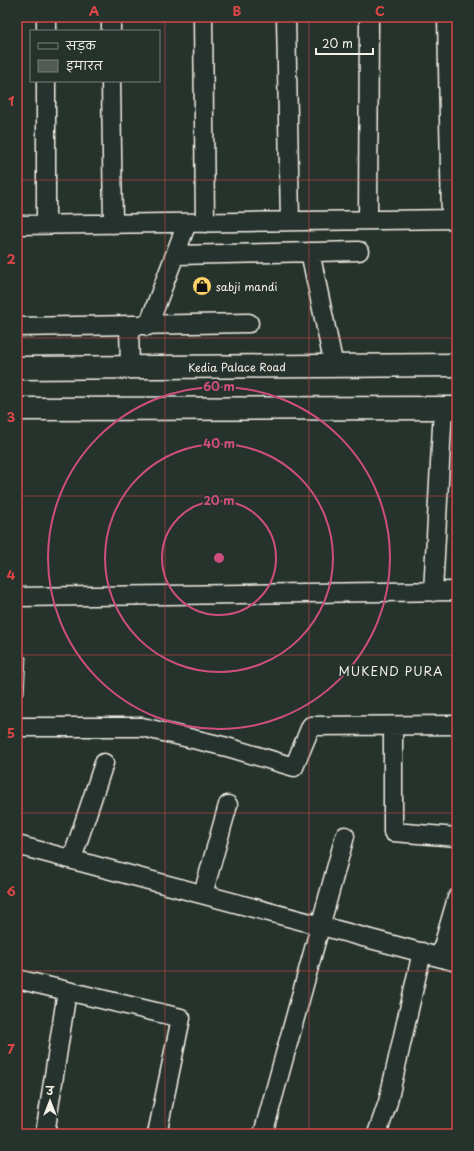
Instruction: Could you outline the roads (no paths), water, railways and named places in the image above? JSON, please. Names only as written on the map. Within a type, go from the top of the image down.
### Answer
[{"type":"street","points":[[46,17],[46,30]]},
{"type":"street","points":[[111,17],[111,30]]},
{"type":"street","points":[[203,17],[205,223]]},
{"type":"street","points":[[286,17],[290,221]]},
{"type":"street","points":[[368,220],[369,17]]},
{"type":"street","points":[[17,225],[454,219],[447,17]]},
{"type":"street","points":[[46,82],[46,224]]},
{"type":"street","points":[[111,82],[113,224]]},
{"type":"street","points":[[148,326],[187,223]]},
{"type":"street","points":[[175,255],[359,251]]},
{"type":"street","points":[[310,252],[334,366]]},
{"type":"street","points":[[17,327],[148,326],[249,323]]},
{"type":"street","points":[[129,326],[130,367]]},
{"type":"street","name":"Kedia Palace Road","points":[[17,368],[457,365]]},
{"type":"street","points":[[17,409],[450,408],[433,592]]},
{"type":"street","points":[[17,597],[457,591]]},
{"type":"street","points":[[17,727],[142,727],[227,747],[294,767],[310,726],[457,725]]},
{"type":"street","points":[[393,726],[393,832],[457,837]]},
{"type":"street","points":[[72,859],[104,763]]},
{"type":"street","points":[[204,894],[228,805]]},
{"type":"street","points":[[263,1134],[319,925],[345,836]]},
{"type":"street","points":[[17,844],[449,959],[457,898]]},
{"type":"street","points":[[377,1134],[388,1102],[422,952]]},
{"type":"street","points":[[17,979],[181,1018],[157,1134]]},
{"type":"street","points":[[45,1134],[67,991]]},
{"type":"place","name":"sabji mandi","points":[[202,286]]},
{"type":"district","name":"MUKEND PURA","points":[[391,671]]}]
